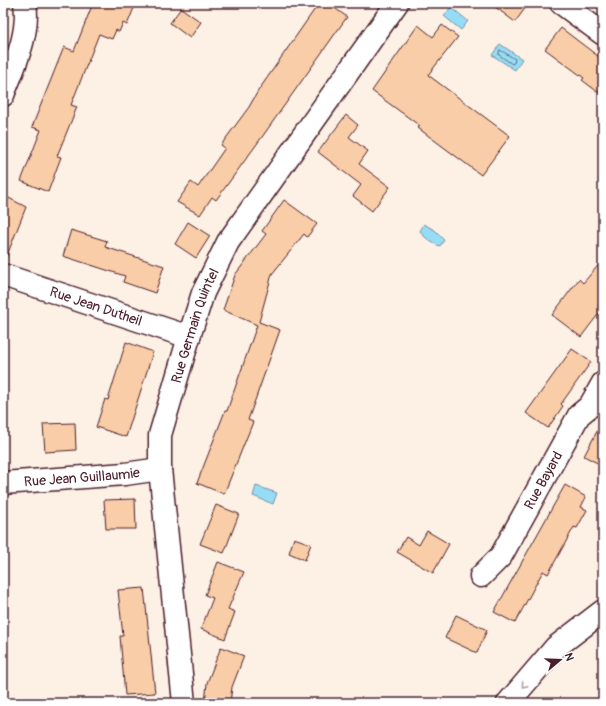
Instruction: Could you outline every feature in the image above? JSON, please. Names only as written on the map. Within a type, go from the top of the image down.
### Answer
[{"type":"street","points":[[3,95],[19,54],[27,16],[25,3]]},
{"type":"street","name":"Rue Germain Quintel","points":[[184,703],[160,469],[160,435],[189,337],[203,293],[228,242],[397,3]]},
{"type":"street","points":[[561,3],[603,34]]},
{"type":"street","name":"Rue Jean Dutheil","points":[[3,275],[189,337]]},
{"type":"street","name":"Rue Bayard","points":[[481,576],[501,556],[578,415],[596,407],[603,382]]},
{"type":"street","name":"Rue Jean Guillaumie","points":[[3,482],[125,474],[160,469]]},
{"type":"street","points":[[508,703],[556,647],[603,611]]},
{"type":"water","points":[[451,7],[468,21],[461,30],[444,16]]},
{"type":"water","points":[[500,44],[522,59],[515,70],[492,55]]},
{"type":"water","points":[[424,224],[436,231],[444,240],[440,246],[428,240],[420,231]]},
{"type":"water","points":[[256,486],[277,493],[273,504],[253,496]]},
{"type":"building","points":[[93,3],[136,3],[127,25],[123,23],[119,32],[116,30],[112,39],[99,34],[71,105],[77,107],[57,156],[61,157],[48,192],[21,181],[41,130],[32,127],[64,47],[74,51]]},
{"type":"building","points":[[319,3],[328,3],[347,17],[262,137],[216,200],[212,197],[200,215],[177,202],[191,182],[198,187],[225,148],[221,145],[249,107],[258,91]]},
{"type":"building","points":[[490,3],[529,3],[515,22]]},
{"type":"building","points":[[181,8],[201,22],[190,38],[170,23]]},
{"type":"building","points":[[418,25],[433,37],[442,25],[458,37],[428,75],[510,136],[481,175],[418,128],[420,126],[372,91]]},
{"type":"building","points":[[561,28],[603,60],[603,96],[582,80],[584,78],[545,49]]},
{"type":"building","points":[[346,115],[358,125],[349,137],[368,151],[359,164],[390,187],[372,211],[353,196],[361,185],[318,152]]},
{"type":"building","points":[[3,195],[26,207],[4,263],[3,263]]},
{"type":"building","points":[[284,200],[317,224],[307,237],[304,234],[272,274],[259,322],[280,330],[248,420],[253,422],[224,494],[197,483],[225,411],[227,411],[257,325],[223,310],[235,275],[266,234],[262,231]]},
{"type":"building","points":[[188,222],[210,236],[196,258],[175,244]]},
{"type":"building","points":[[71,230],[107,241],[105,247],[164,266],[155,293],[123,282],[125,276],[63,256]]},
{"type":"building","points":[[603,260],[603,308],[581,337],[552,315],[579,279],[583,283]]},
{"type":"building","points":[[126,342],[153,352],[126,437],[96,427],[105,399],[108,400]]},
{"type":"building","points":[[572,349],[591,362],[561,404],[563,406],[548,428],[526,413]]},
{"type":"building","points":[[603,420],[603,466],[584,456]]},
{"type":"building","points":[[75,423],[76,450],[45,452],[43,424]]},
{"type":"building","points":[[565,485],[586,497],[581,507],[587,510],[577,528],[574,527],[548,574],[543,571],[515,623],[494,612]]},
{"type":"building","points":[[135,499],[136,529],[106,529],[104,500]]},
{"type":"building","points":[[216,505],[239,514],[224,553],[200,544]]},
{"type":"building","points":[[427,531],[449,544],[433,573],[397,552],[406,537],[419,545]]},
{"type":"building","points":[[294,538],[311,544],[305,560],[289,553]]},
{"type":"building","points":[[218,562],[244,572],[228,609],[235,612],[225,639],[201,629],[213,598],[205,595]]},
{"type":"building","points":[[144,588],[155,693],[125,695],[120,636],[123,636],[118,590]]},
{"type":"building","points":[[456,615],[487,630],[477,653],[445,638]]},
{"type":"building","points":[[221,647],[244,656],[232,687],[230,703],[205,703],[207,683]]}]
